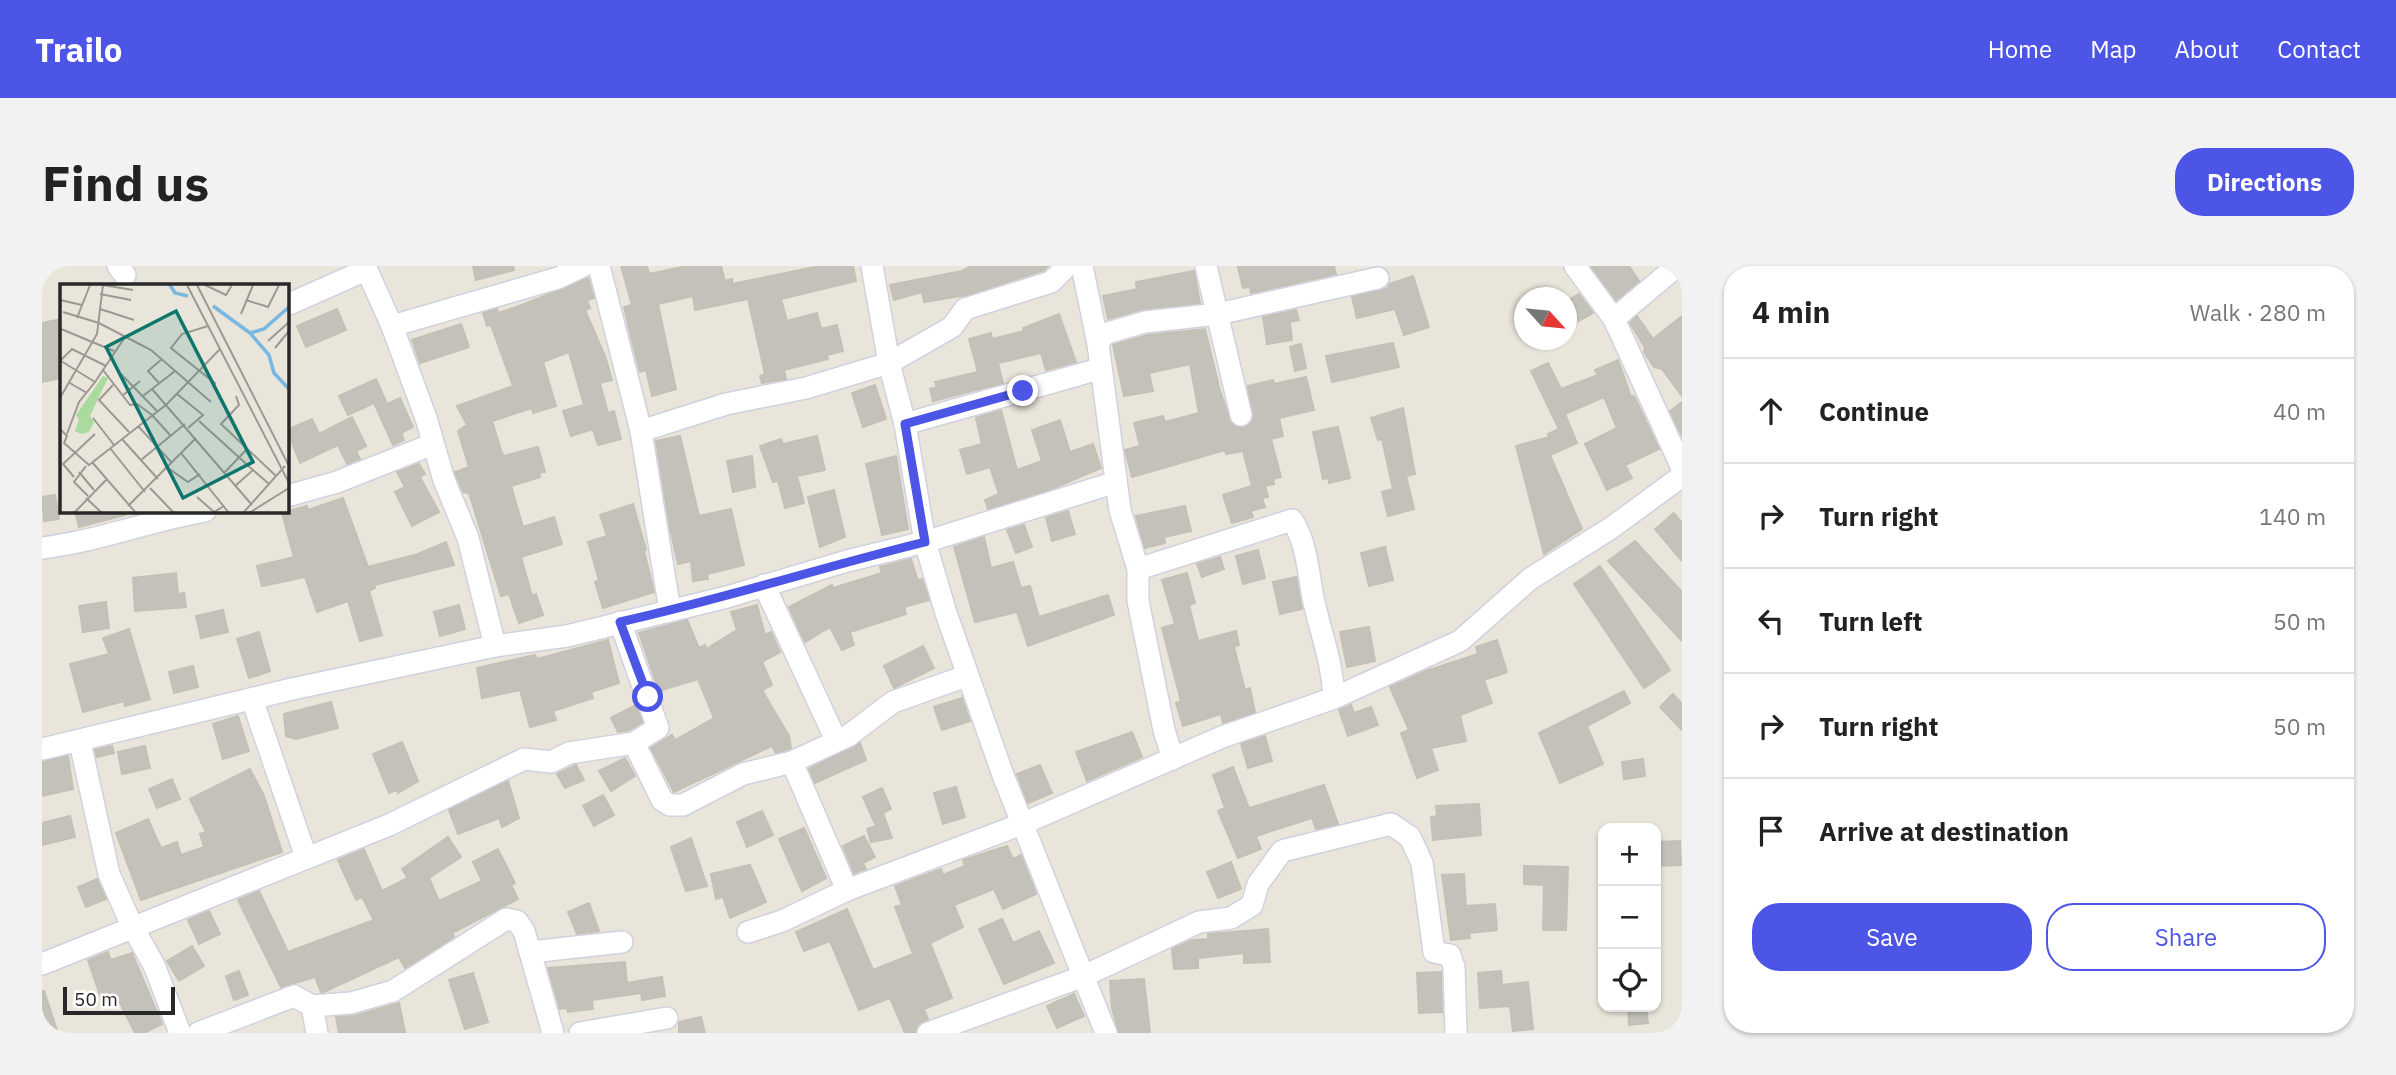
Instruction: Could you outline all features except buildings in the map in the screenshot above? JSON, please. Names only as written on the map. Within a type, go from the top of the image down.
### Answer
[{"type":"street","points":[[392,326],[558,278],[583,266]]},
{"type":"street","points":[[599,266],[641,431],[670,611]]},
{"type":"street","points":[[872,266],[889,363],[905,424],[925,542],[966,676],[989,729],[1021,824],[1106,1033]]},
{"type":"street","points":[[641,431],[726,404],[806,388],[889,363],[951,327],[965,309],[1051,282],[1067,266]]},
{"type":"street","points":[[1082,266],[1098,344],[1099,369],[1116,482],[1125,528],[1138,569],[1138,601],[1164,730],[1173,760]]},
{"type":"street","points":[[1206,266],[1241,415]]},
{"type":"street","points":[[1576,266],[1614,319],[1682,468]]},
{"type":"street","points":[[1614,319],[1676,266]]},
{"type":"street","points":[[289,304],[366,268],[392,326],[468,538],[495,646]]},
{"type":"street","points":[[1098,344],[1104,334],[1144,322],[1218,314],[1378,278]]},
{"type":"street","points":[[905,424],[1099,369]]},
{"type":"street","points":[[289,495],[337,482],[433,444]]},
{"type":"street","points":[[748,932],[782,921],[847,890],[1021,824],[1222,737],[1334,698],[1460,641],[1530,579],[1611,528],[1682,476]]},
{"type":"street","points":[[42,750],[252,699],[495,646],[567,636],[670,611],[925,542],[1116,482]]},
{"type":"street","points":[[42,548],[94,541],[170,514]]},
{"type":"street","points":[[1138,569],[1292,520],[1301,534],[1314,601],[1332,662],[1334,698]]},
{"type":"street","points":[[764,585],[836,740]]},
{"type":"street","points":[[42,964],[389,825],[524,759],[551,762],[569,753],[634,743],[658,728],[620,622]]},
{"type":"street","points":[[634,743],[662,800],[670,805],[682,805],[743,774],[792,762],[848,736],[893,702],[966,676]]},
{"type":"street","points":[[252,699],[306,857]]},
{"type":"street","points":[[80,742],[109,874],[132,926],[154,965],[180,1033]]},
{"type":"street","points":[[792,762],[847,890]]},
{"type":"street","points":[[928,1033],[1084,976],[1199,922],[1231,918],[1252,905],[1258,884],[1282,850],[1391,824],[1410,837],[1422,863],[1434,952],[1450,955],[1454,967],[1457,1033]]},
{"type":"street","points":[[198,1033],[294,996],[312,1006],[351,1003],[393,991],[506,919],[517,921],[530,952],[553,1033]]},
{"type":"street","points":[[530,952],[622,942]]},
{"type":"street","points":[[312,1006],[317,1033]]},
{"type":"street","points":[[580,1033],[667,1018]]},
{"type":"route","points":[[648,697],[620,622],[727,597],[847,561],[925,542],[905,424],[1023,391]]}]
